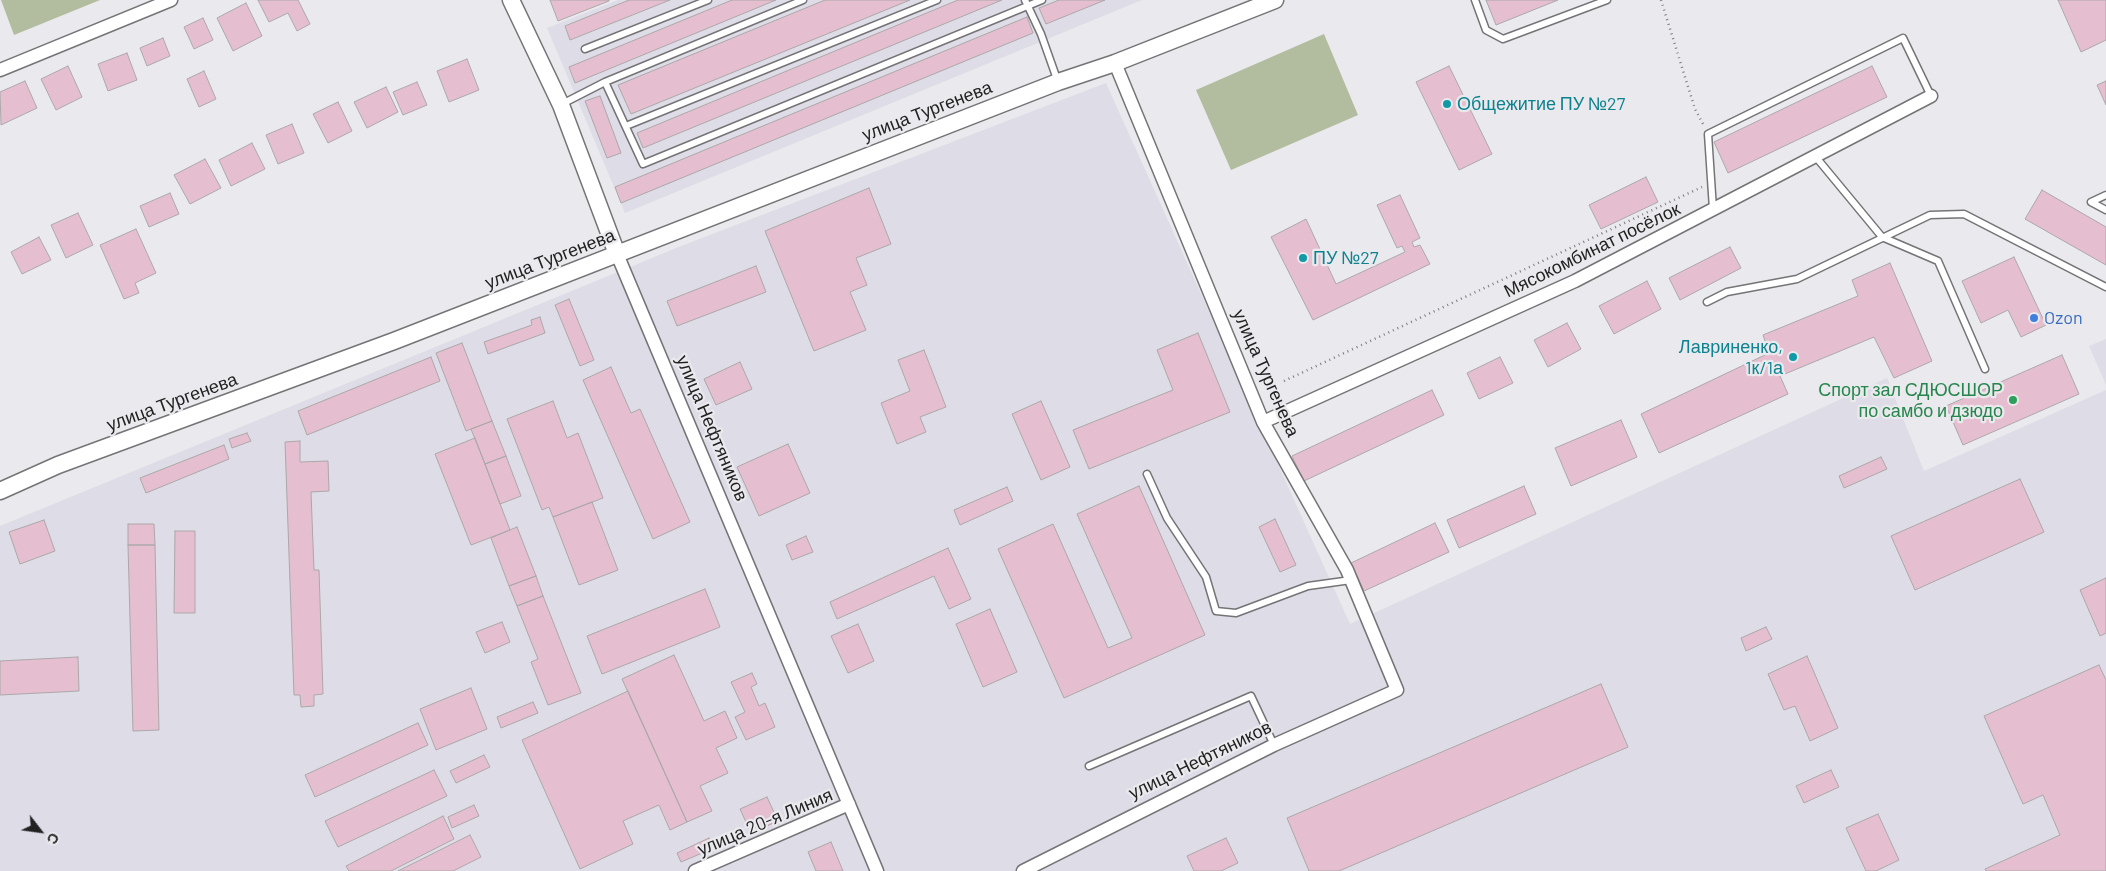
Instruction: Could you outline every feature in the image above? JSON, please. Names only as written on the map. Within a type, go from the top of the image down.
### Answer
[{"type":"street","points":[[0,70],[171,0]]},
{"type":"street","name":"улица Нефтяников","points":[[511,0],[561,104],[617,254],[877,871]]},
{"type":"street","name":"улица Тургенева","points":[[0,491],[58,465],[394,341],[1058,82],[1115,64],[1275,0]]},
{"type":"street","name":"улица Тургенева","points":[[1115,64],[1262,422],[1351,580],[1397,690]]},
{"type":"street","name":"Мясокомбинат посёлок","points":[[1262,422],[1575,281],[1814,155],[1931,96]]},
{"type":"street","name":"улица Нефтяников","points":[[1023,871],[1274,745],[1397,690]]},
{"type":"street","name":"улица 20-я Линия","points":[[695,871],[849,804]]},
{"type":"lane","points":[[584,49],[708,0]]},
{"type":"lane","points":[[561,104],[605,82],[804,0]]},
{"type":"lane","points":[[626,126],[937,0]]},
{"type":"lane","points":[[605,82],[643,164],[1026,3],[1042,0]]},
{"type":"lane","points":[[1475,0],[1486,30],[1503,39],[1607,0]]},
{"type":"lane","points":[[1026,3],[1041,34],[1058,82]]},
{"type":"lane","points":[[1713,209],[1708,134],[1903,38],[1931,96]]},
{"type":"lane","points":[[1814,155],[1882,237],[1938,261],[1985,369]]},
{"type":"lane","points":[[2106,195],[2091,202],[2106,210]]},
{"type":"lane","points":[[1707,302],[1727,292],[1797,279],[1930,215],[1964,214],[2106,287]]},
{"type":"lane","points":[[1147,474],[1167,518],[1206,577],[1216,611],[1236,613],[1308,586],[1351,580]]},
{"type":"lane","points":[[1089,766],[1251,696],[1274,745]]},
{"type":"path","points":[[1661,0],[1695,109],[1708,134]]},
{"type":"path","points":[[1284,381],[1711,182]]},
{"type":"shaded area","points":[[618,0],[1142,0],[625,213],[547,28]]},
{"type":"shaded area","points":[[1106,83],[1350,624],[1887,378],[1924,471],[2106,390],[2106,871],[0,871],[0,526],[681,246]]},
{"type":"shaded area","points":[[2106,339],[2106,385],[2089,346]]},
{"type":"green space","points":[[1,0],[100,0],[14,35]]},
{"type":"green space","points":[[1324,34],[1358,115],[1231,170],[1196,90]]},
{"type":"building","points":[[258,0],[298,0],[310,24],[297,31],[288,13],[269,22]]},
{"type":"building","points":[[550,0],[609,0],[609,1],[558,21]]},
{"type":"building","points":[[629,0],[670,0],[570,40],[565,26]]},
{"type":"building","points":[[732,0],[776,0],[575,83],[569,67]]},
{"type":"building","points":[[825,0],[910,0],[631,114],[618,85]]},
{"type":"building","points":[[958,0],[1002,0],[643,148],[637,133]]},
{"type":"building","points":[[1059,0],[1105,0],[1046,24],[1039,8]]},
{"type":"building","points":[[1486,0],[1558,0],[1496,25]]},
{"type":"building","points":[[2058,0],[2106,0],[2106,40],[2081,52]]},
{"type":"building","points":[[246,3],[262,36],[233,51],[217,18]]},
{"type":"building","points":[[1027,17],[1033,33],[621,203],[615,187]]},
{"type":"building","points":[[203,18],[213,40],[194,49],[184,27]]},
{"type":"building","points":[[163,38],[170,56],[147,66],[140,48]]},
{"type":"building","points":[[127,53],[137,80],[108,91],[98,64]]},
{"type":"building","points":[[467,59],[479,90],[449,102],[437,71]]},
{"type":"building","points":[[68,66],[82,97],[56,110],[41,79]]},
{"type":"building","name":"Общежитие ПУ №27","points":[[1449,66],[1492,154],[1459,170],[1416,82]]},
{"type":"building","points":[[1872,66],[1887,97],[1728,173],[1714,142]]},
{"type":"building","points":[[204,71],[216,99],[199,107],[187,79]]},
{"type":"building","points":[[25,81],[37,108],[1,125],[0,92]]},
{"type":"building","points":[[2106,81],[2106,105],[2097,85]]},
{"type":"building","points":[[417,82],[427,105],[403,115],[393,92]]},
{"type":"building","points":[[386,87],[398,112],[367,128],[354,102]]},
{"type":"building","points":[[600,96],[621,153],[607,158],[585,101]]},
{"type":"building","points":[[338,102],[352,131],[328,143],[313,114]]},
{"type":"building","points":[[292,124],[304,153],[278,164],[266,135]]},
{"type":"building","points":[[252,143],[265,169],[231,186],[219,160]]},
{"type":"building","points":[[205,159],[221,188],[190,204],[174,175]]},
{"type":"building","points":[[1646,177],[1658,202],[1601,229],[1589,205]]},
{"type":"building","points":[[869,188],[891,244],[856,258],[867,285],[850,292],[866,330],[814,351],[765,231]]},
{"type":"building","points":[[2042,190],[2106,227],[2106,265],[2025,219]]},
{"type":"building","points":[[170,193],[179,214],[149,227],[140,206]]},
{"type":"building","name":"ПУ №27","points":[[1400,195],[1420,238],[1412,242],[1414,247],[1420,245],[1430,264],[1313,320],[1271,237],[1306,219],[1336,284],[1405,252],[1402,246],[1397,248],[1377,205]]},
{"type":"building","points":[[78,213],[93,245],[66,258],[51,225]]},
{"type":"building","points":[[136,229],[156,273],[135,283],[139,293],[124,299],[100,245]]},
{"type":"building","points":[[39,237],[51,260],[22,274],[11,252]]},
{"type":"building","points":[[1730,247],[1741,268],[1680,300],[1669,278]]},
{"type":"building","points":[[2014,257],[2046,325],[2021,337],[2008,310],[1981,323],[1962,281]]},
{"type":"building","name":"Лавриненко, 1к/1а","points":[[1890,263],[1932,361],[1894,378],[1874,337],[1780,376],[1788,394],[1659,453],[1641,414],[1769,353],[1763,335],[1858,296],[1852,280]]},
{"type":"building","points":[[756,266],[766,292],[677,326],[667,301]]},
{"type":"building","points":[[1647,281],[1661,309],[1614,334],[1599,306]]},
{"type":"building","points":[[569,299],[594,360],[580,366],[555,305]]},
{"type":"building","points":[[540,317],[545,333],[488,354],[484,342],[532,325],[531,320]]},
{"type":"building","points":[[1567,323],[1581,349],[1548,367],[1534,340]]},
{"type":"building","points":[[1198,333],[1230,412],[1089,469],[1073,430],[1173,390],[1157,350]]},
{"type":"building","points":[[462,343],[492,421],[466,431],[436,353]]},
{"type":"building","points":[[924,350],[946,407],[920,417],[926,432],[897,444],[881,403],[910,391],[898,360]]},
{"type":"building","name":"Спорт зал СДЮСШОР по самбо и дзюдо","points":[[2062,355],[2079,394],[1963,445],[1946,406]]},
{"type":"building","points":[[431,357],[440,381],[307,435],[298,411]]},
{"type":"building","points":[[1500,357],[1513,383],[1479,399],[1467,373]]},
{"type":"building","points":[[740,362],[752,389],[716,405],[704,379]]},
{"type":"building","points":[[611,367],[631,413],[640,409],[690,522],[653,539],[583,380]]},
{"type":"building","points":[[1432,390],[1444,415],[1304,481],[1292,456]]},
{"type":"building","points":[[553,401],[567,438],[578,433],[603,498],[553,517],[549,507],[542,510],[507,419]]},
{"type":"building","points":[[1041,401],[1070,467],[1041,480],[1012,414]]},
{"type":"building","points":[[1621,420],[1637,457],[1571,486],[1555,448]]},
{"type":"building","points":[[492,421],[506,456],[485,464],[471,429]]},
{"type":"building","points":[[247,433],[251,441],[232,448],[229,439]]},
{"type":"building","points":[[475,438],[510,530],[471,545],[435,454]]},
{"type":"building","points":[[300,441],[300,462],[328,461],[329,491],[311,492],[314,570],[319,570],[323,694],[314,695],[314,706],[301,707],[300,695],[294,695],[285,442]]},
{"type":"building","points":[[788,444],[810,493],[759,516],[737,467]]},
{"type":"building","points":[[224,445],[229,459],[146,493],[140,478]]},
{"type":"building","points":[[506,456],[521,496],[500,504],[485,464]]},
{"type":"building","points":[[1881,457],[1887,469],[1844,488],[1839,476]]},
{"type":"building","points":[[2020,479],[2044,532],[1915,590],[1891,536]]},
{"type":"building","points":[[1139,486],[1205,635],[1064,698],[998,549],[1053,524],[1108,648],[1132,638],[1077,514]]},
{"type":"building","points":[[1524,486],[1536,514],[1459,548],[1447,520]]},
{"type":"building","points":[[1007,487],[1013,501],[960,525],[954,510]]},
{"type":"building","points":[[592,502],[618,570],[579,585],[553,517]]},
{"type":"building","points":[[1275,519],[1296,565],[1280,572],[1259,527]]},
{"type":"building","points":[[44,520],[55,551],[20,564],[9,532]]},
{"type":"building","points":[[1435,523],[1449,552],[1364,591],[1351,563]]},
{"type":"building","points":[[128,524],[154,524],[155,545],[128,545]]},
{"type":"building","points":[[517,527],[536,576],[509,586],[491,538]]},
{"type":"building","points":[[175,531],[195,531],[195,613],[174,613]]},
{"type":"building","points":[[806,536],[813,552],[792,560],[786,545]]},
{"type":"building","points":[[128,545],[155,545],[159,730],[133,731]]},
{"type":"building","points":[[948,548],[971,599],[949,609],[934,576],[837,619],[830,602]]},
{"type":"building","points":[[536,576],[543,596],[517,606],[509,586]]},
{"type":"building","points":[[2106,578],[2106,633],[2100,636],[2080,590]]},
{"type":"building","points":[[705,589],[720,627],[602,674],[587,636]]},
{"type":"building","points":[[543,596],[581,693],[548,705],[531,662],[538,659],[517,606]]},
{"type":"building","points":[[990,609],[1017,672],[983,687],[956,624]]},
{"type":"building","points":[[502,622],[510,642],[485,653],[476,632]]},
{"type":"building","points":[[858,624],[874,661],[848,673],[831,636]]},
{"type":"building","points":[[1766,627],[1772,639],[1746,651],[1741,638]]},
{"type":"building","points":[[674,655],[704,721],[725,711],[737,738],[716,748],[728,773],[700,786],[712,811],[687,822],[622,679]]},
{"type":"building","points":[[1807,656],[1838,728],[1810,741],[1795,706],[1784,710],[1768,674]]},
{"type":"building","points":[[78,657],[79,691],[0,695],[0,661]]},
{"type":"building","points":[[2099,665],[2106,680],[2106,871],[1986,871],[1985,869],[2060,835],[2043,795],[2023,804],[1984,716]]},
{"type":"building","points":[[752,673],[757,684],[751,687],[759,706],[765,703],[775,727],[746,740],[735,717],[745,712],[731,682]]},
{"type":"building","points":[[1601,684],[1628,747],[1339,871],[1309,871],[1287,818]]},
{"type":"building","points":[[471,688],[487,729],[436,750],[420,709]]},
{"type":"building","points":[[628,691],[687,822],[670,830],[659,805],[623,821],[633,844],[580,869],[522,740]]},
{"type":"building","points":[[533,702],[538,713],[501,728],[497,717]]},
{"type":"building","points":[[418,723],[428,745],[315,797],[305,775]]},
{"type":"building","points":[[484,755],[490,767],[456,783],[450,771]]},
{"type":"building","points":[[434,770],[447,796],[338,847],[325,821]]},
{"type":"building","points":[[1831,770],[1839,787],[1804,803],[1796,786]]},
{"type":"building","points":[[767,797],[778,821],[751,833],[740,809]]},
{"type":"building","points":[[474,805],[479,816],[452,828],[448,817]]},
{"type":"building","points":[[1878,814],[1899,860],[1876,871],[1866,871],[1846,828]]},
{"type":"building","points":[[443,816],[454,839],[391,871],[349,871],[346,866]]},
{"type":"building","points":[[470,835],[481,857],[453,871],[398,871]]},
{"type":"building","points":[[709,838],[714,848],[681,862],[677,853]]},
{"type":"building","points":[[1226,838],[1238,863],[1221,871],[1194,871],[1187,856]]},
{"type":"building","points":[[831,842],[843,871],[816,871],[808,852]]},
{"type":"place","name":"Общежитие ПУ №27","points":[[1447,104]]},
{"type":"place","name":"ПУ №27","points":[[1303,258]]},
{"type":"place","name":"Ozon","points":[[2034,318]]},
{"type":"place","name":"Лавриненко, 1к/1а","points":[[1793,357]]},
{"type":"place","name":"Спорт зал СДЮСШОР по самбо и дзюдо","points":[[2013,400]]}]
